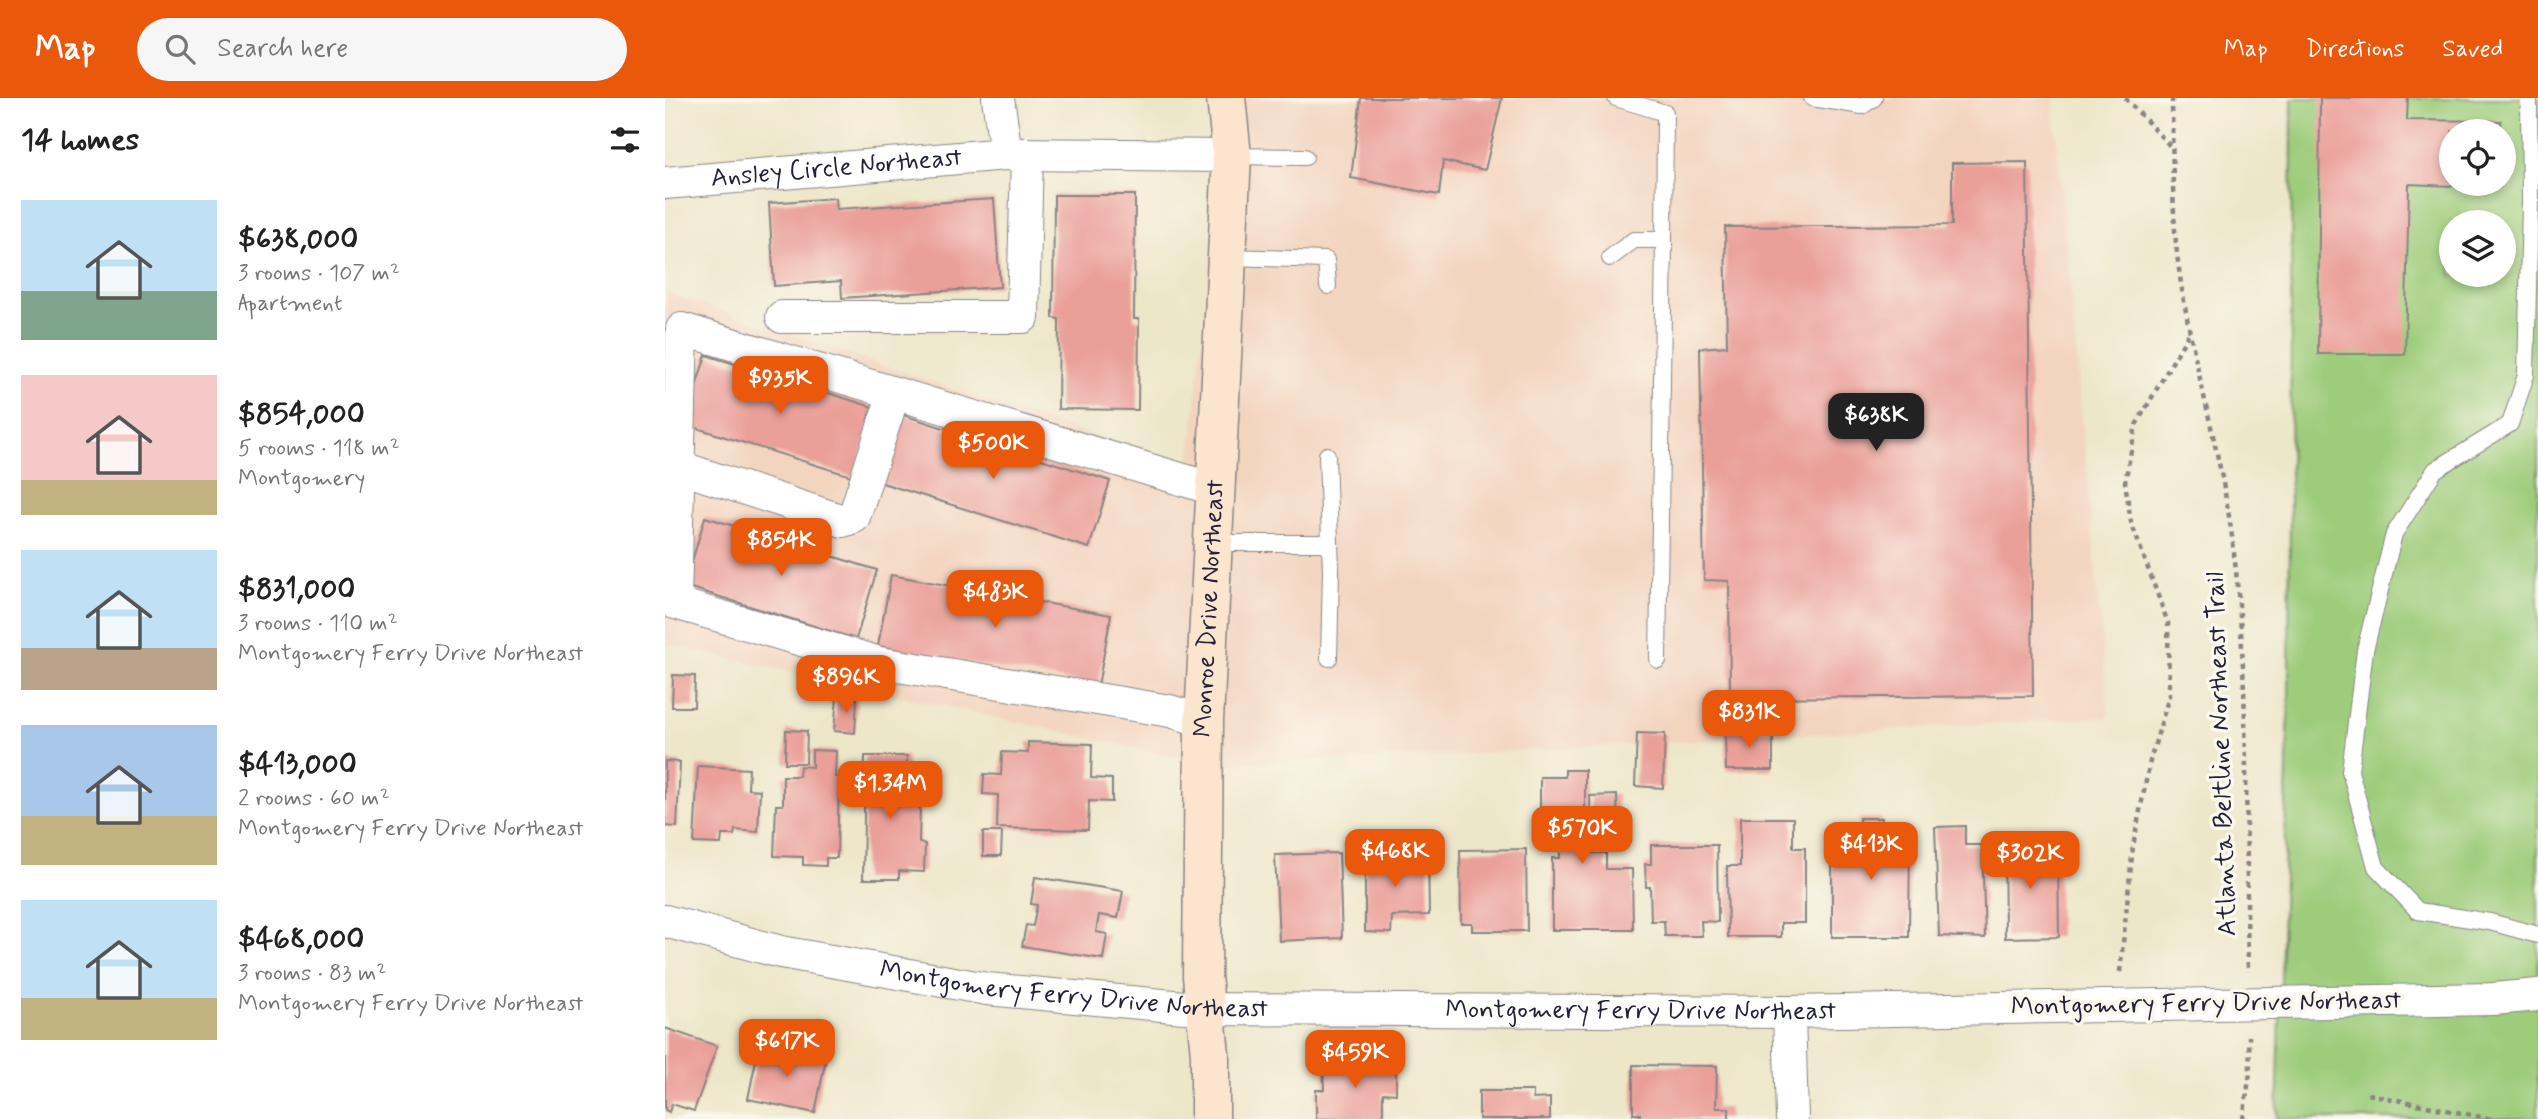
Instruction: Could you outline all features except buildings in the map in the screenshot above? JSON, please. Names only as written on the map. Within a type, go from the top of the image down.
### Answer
[{"type":"main road","name":"Monroe Drive Northeast","points":[[1210,1119],[1206,1009],[1202,976],[1204,721],[1232,156],[1226,98]]},
{"type":"street","points":[[782,317],[1023,317],[1016,154],[998,98]]},
{"type":"street","name":"Ansley Circle Northeast","points":[[665,183],[1016,154],[1232,156]]},
{"type":"street","points":[[1204,721],[1170,711],[880,663],[675,603],[682,329],[1217,490]]},
{"type":"street","points":[[678,467],[843,521],[854,517],[894,393]]},
{"type":"street","name":"Montgomery Ferry Drive Northeast","points":[[665,921],[781,952],[987,989],[1206,1009],[1790,1012],[2493,999],[2538,995]]},
{"type":"street","points":[[1790,1012],[1792,1119]]},
{"type":"lane","points":[[1616,98],[1665,113],[1658,660]]},
{"type":"lane","points":[[1812,98],[1862,106],[1874,98]]},
{"type":"lane","points":[[2529,98],[2531,177],[2526,375],[2510,424],[2435,470],[2394,534],[2365,650],[2350,771],[2376,867],[2418,911],[2490,922],[2538,935]]},
{"type":"lane","points":[[1232,156],[1305,157]]},
{"type":"lane","points":[[1610,258],[1634,240],[1664,240]]},
{"type":"lane","points":[[1226,257],[1326,260],[1328,286]]},
{"type":"lane","points":[[1327,455],[1329,658]]},
{"type":"lane","points":[[1214,542],[1329,543]]},
{"type":"path","points":[[2125,98],[2173,149]]},
{"type":"path","name":"Atlanta Beltline Northeast Trail","points":[[2172,98],[2175,225],[2189,332],[2221,475],[2234,550],[2241,619],[2248,979]]},
{"type":"path","points":[[2119,983],[2133,846],[2150,761],[2169,696],[2168,623],[2131,522],[2125,482],[2136,425],[2189,332]]},
{"type":"path","points":[[2243,1119],[2250,1073],[2249,1033]]},
{"type":"path","points":[[2368,1094],[2491,1119]]},
{"type":"shaded area","points":[[1227,98],[2053,98],[2109,717],[1447,755],[1211,765],[665,644],[665,292],[1189,469]]},
{"type":"green space","points":[[2292,98],[2538,98],[2538,1119],[2277,1119],[2289,699]]}]
